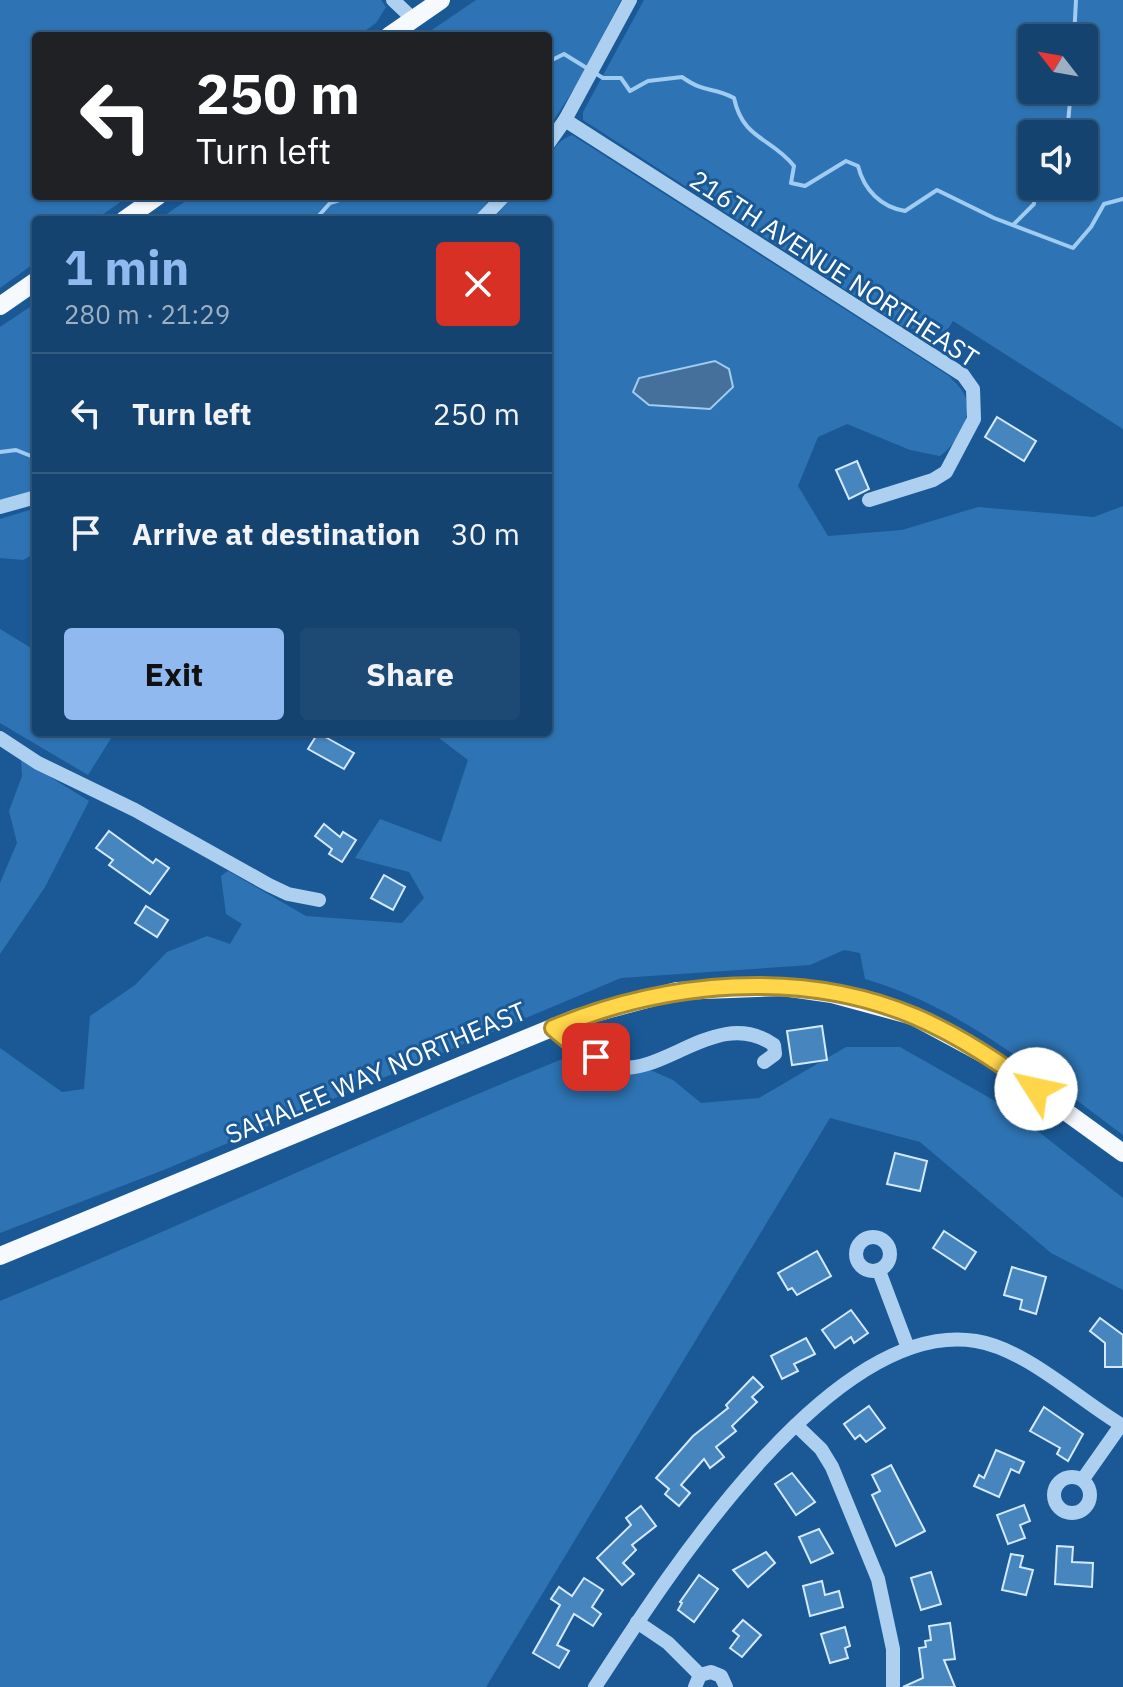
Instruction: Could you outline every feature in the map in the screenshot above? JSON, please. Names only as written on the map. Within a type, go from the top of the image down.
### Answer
[{"type":"main road","points":[[395,32],[441,0]]},
{"type":"main road","points":[[130,216],[152,200]]},
{"type":"main road","points":[[0,306],[32,284]]},
{"type":"main road","name":"SAHALEE WAY NORTHEAST","points":[[0,1256],[553,1028],[677,991],[783,987],[847,997],[913,1016],[951,1033],[1006,1068],[1123,1153]]},
{"type":"street","points":[[393,0],[413,19]]},
{"type":"street","points":[[552,138],[630,0]]},
{"type":"street","name":"216TH AVENUE NORTHEAST","points":[[565,120],[963,375],[973,389],[974,419],[946,472],[933,480],[869,500]]},
{"type":"street","points":[[485,216],[500,200]]},
{"type":"street","points":[[0,507],[32,498]]},
{"type":"street","points":[[0,738],[38,763],[135,810],[269,885],[288,894],[319,900]]},
{"type":"street","points":[[553,1028],[577,1048],[615,1067],[639,1067],[665,1054],[720,1036],[751,1033],[774,1045],[775,1054],[764,1062]]},
{"type":"street","points":[[879,1271],[908,1348]]},
{"type":"street","points":[[595,1687],[637,1622],[723,1505],[796,1425],[852,1379],[908,1348],[953,1339],[1003,1348],[1122,1425],[1083,1479]]},
{"type":"street","points":[[796,1425],[821,1449],[832,1467],[878,1579],[893,1649],[893,1687]]},
{"type":"street","points":[[637,1622],[668,1643],[698,1681],[716,1673],[726,1687]]},
{"type":"shaded area","points":[[0,0],[381,0],[386,7],[376,23],[364,32],[32,32],[32,200],[123,200],[101,216],[32,216],[32,265],[0,288]]},
{"type":"shaded area","points":[[476,0],[621,0],[583,75],[552,123],[552,32],[429,32]]},
{"type":"shaded area","points":[[644,0],[1123,0],[1123,429],[953,321],[946,332],[905,328],[583,120],[583,112]]},
{"type":"shaded area","points":[[572,135],[949,376],[962,391],[967,404],[965,421],[952,445],[940,456],[910,450],[847,424],[818,437],[798,486],[828,536],[902,530],[978,507],[1094,517],[1123,506],[1123,1135],[969,1025],[936,1007],[865,979],[860,953],[844,950],[810,965],[621,978],[166,1169],[0,1233],[0,1048],[62,1092],[84,1089],[90,1016],[135,985],[167,952],[207,936],[230,944],[242,924],[226,914],[221,876],[228,871],[306,916],[402,923],[424,898],[409,872],[355,858],[380,819],[441,842],[468,760],[436,736],[552,736],[552,432],[555,431],[552,429],[552,216],[496,216],[510,200],[552,200],[552,153]]},
{"type":"shaded area","points":[[187,200],[490,200],[476,216],[164,216]]},
{"type":"shaded area","points":[[32,306],[32,493],[0,502],[0,327]]},
{"type":"shaded area","points":[[715,361],[729,369],[733,387],[710,409],[649,405],[633,392],[639,378]]},
{"type":"shaded area","points":[[32,509],[32,555],[23,560],[0,558],[0,519]]},
{"type":"shaded area","points":[[0,629],[32,649],[32,736],[112,736],[88,775],[0,723]]},
{"type":"shaded area","points":[[21,759],[89,801],[45,887],[0,954],[0,883],[17,843],[9,811],[22,776]]},
{"type":"shaded area","points":[[595,1046],[673,1080],[701,1103],[759,1098],[846,1047],[900,1047],[1011,1110],[1123,1198],[1123,1290],[1051,1253],[920,1142],[830,1118],[486,1687],[0,1687],[0,1301]]},
{"type":"building","points":[[997,417],[1036,441],[1024,461],[985,437]]},
{"type":"building","points":[[857,461],[869,489],[849,499],[836,470]]},
{"type":"building","points":[[316,736],[323,736],[354,753],[344,769],[308,749]]},
{"type":"building","points":[[324,824],[340,837],[343,832],[356,840],[342,862],[329,854],[332,849],[315,836]]},
{"type":"building","points":[[109,831],[153,863],[156,859],[169,868],[150,894],[109,865],[113,860],[96,848]]},
{"type":"building","points":[[384,875],[405,887],[393,910],[371,898]]},
{"type":"building","points":[[146,906],[168,920],[157,937],[135,923]]},
{"type":"building","points":[[822,1026],[827,1060],[792,1065],[787,1031]]},
{"type":"building","points":[[895,1153],[927,1161],[920,1191],[887,1184]]},
{"type":"building","points":[[944,1231],[976,1252],[965,1269],[933,1248]]},
{"type":"building","points":[[817,1251],[831,1276],[797,1295],[792,1288],[788,1290],[778,1273]]},
{"type":"building","points":[[1012,1267],[1046,1277],[1036,1314],[1020,1309],[1022,1300],[1004,1295]]},
{"type":"building","points":[[851,1310],[868,1333],[854,1343],[851,1337],[835,1348],[822,1330]]},
{"type":"building","points":[[1100,1318],[1123,1335],[1123,1367],[1105,1367],[1105,1343],[1090,1331]]},
{"type":"building","points":[[806,1338],[815,1354],[794,1364],[798,1371],[782,1379],[771,1356]]},
{"type":"building","points":[[753,1377],[763,1387],[752,1397],[757,1402],[732,1426],[736,1431],[716,1447],[724,1457],[710,1468],[704,1459],[681,1485],[690,1493],[679,1506],[665,1494],[669,1489],[656,1478],[693,1436],[728,1408],[726,1405]]},
{"type":"building","points":[[869,1406],[885,1428],[866,1442],[860,1435],[855,1439],[844,1424]]},
{"type":"building","points":[[1044,1407],[1083,1434],[1068,1461],[1057,1454],[1060,1448],[1030,1431]]},
{"type":"building","points":[[996,1450],[1024,1462],[1019,1473],[1011,1469],[999,1497],[974,1486],[979,1475],[984,1478]]},
{"type":"building","points":[[891,1465],[925,1531],[896,1546],[872,1495],[880,1491],[872,1475]]},
{"type":"building","points":[[792,1473],[815,1502],[796,1515],[775,1484]]},
{"type":"building","points":[[1024,1505],[1030,1521],[1020,1525],[1025,1538],[1008,1544],[997,1515]]},
{"type":"building","points":[[641,1506],[656,1526],[632,1545],[636,1550],[623,1563],[634,1574],[622,1585],[597,1558],[631,1525],[626,1518]]},
{"type":"building","points":[[819,1529],[833,1553],[811,1563],[799,1537]]},
{"type":"building","points":[[1057,1546],[1073,1547],[1072,1562],[1093,1563],[1092,1587],[1055,1584]]},
{"type":"building","points":[[766,1552],[775,1563],[748,1587],[733,1570]]},
{"type":"building","points":[[1011,1554],[1023,1556],[1020,1567],[1033,1570],[1026,1595],[1002,1590]]},
{"type":"building","points":[[931,1572],[941,1604],[921,1610],[911,1578]]},
{"type":"building","points":[[699,1575],[718,1589],[694,1622],[678,1610],[680,1602]]},
{"type":"building","points":[[584,1578],[603,1590],[592,1607],[601,1614],[593,1626],[574,1614],[557,1645],[569,1651],[559,1668],[533,1653],[560,1605],[551,1599],[559,1587],[572,1596]]},
{"type":"building","points":[[822,1581],[825,1595],[839,1591],[843,1607],[810,1616],[803,1586]]},
{"type":"building","points":[[743,1620],[761,1635],[742,1657],[730,1648],[739,1636],[733,1631]]},
{"type":"building","points":[[950,1623],[955,1659],[944,1660],[955,1687],[903,1687],[923,1678],[919,1648],[926,1647],[925,1641],[931,1640],[929,1626]]},
{"type":"building","points":[[845,1627],[850,1646],[845,1648],[848,1658],[830,1663],[821,1634]]},
{"type":"waterway","points":[[1075,24],[1076,0]]},
{"type":"waterway","points":[[552,60],[564,54],[603,78],[621,78],[630,91],[648,81],[682,77],[697,86],[726,94],[734,98],[738,112],[751,130],[794,166],[791,183],[805,186],[846,161],[858,166],[864,183],[875,196],[896,209],[905,211],[937,190],[994,218],[1073,248],[1091,227],[1104,204],[1123,199]]},
{"type":"waterway","points":[[1068,120],[1070,104]]},
{"type":"waterway","points":[[319,216],[330,203],[339,200]]},
{"type":"waterway","points":[[1014,224],[1034,204],[1034,200]]},
{"type":"waterway","points":[[0,452],[16,450],[32,456]]},
{"type":"route","points":[[596,1057],[577,1048],[553,1028],[576,1018],[677,991],[783,987],[832,994],[913,1016],[951,1033],[1036,1089]]}]
